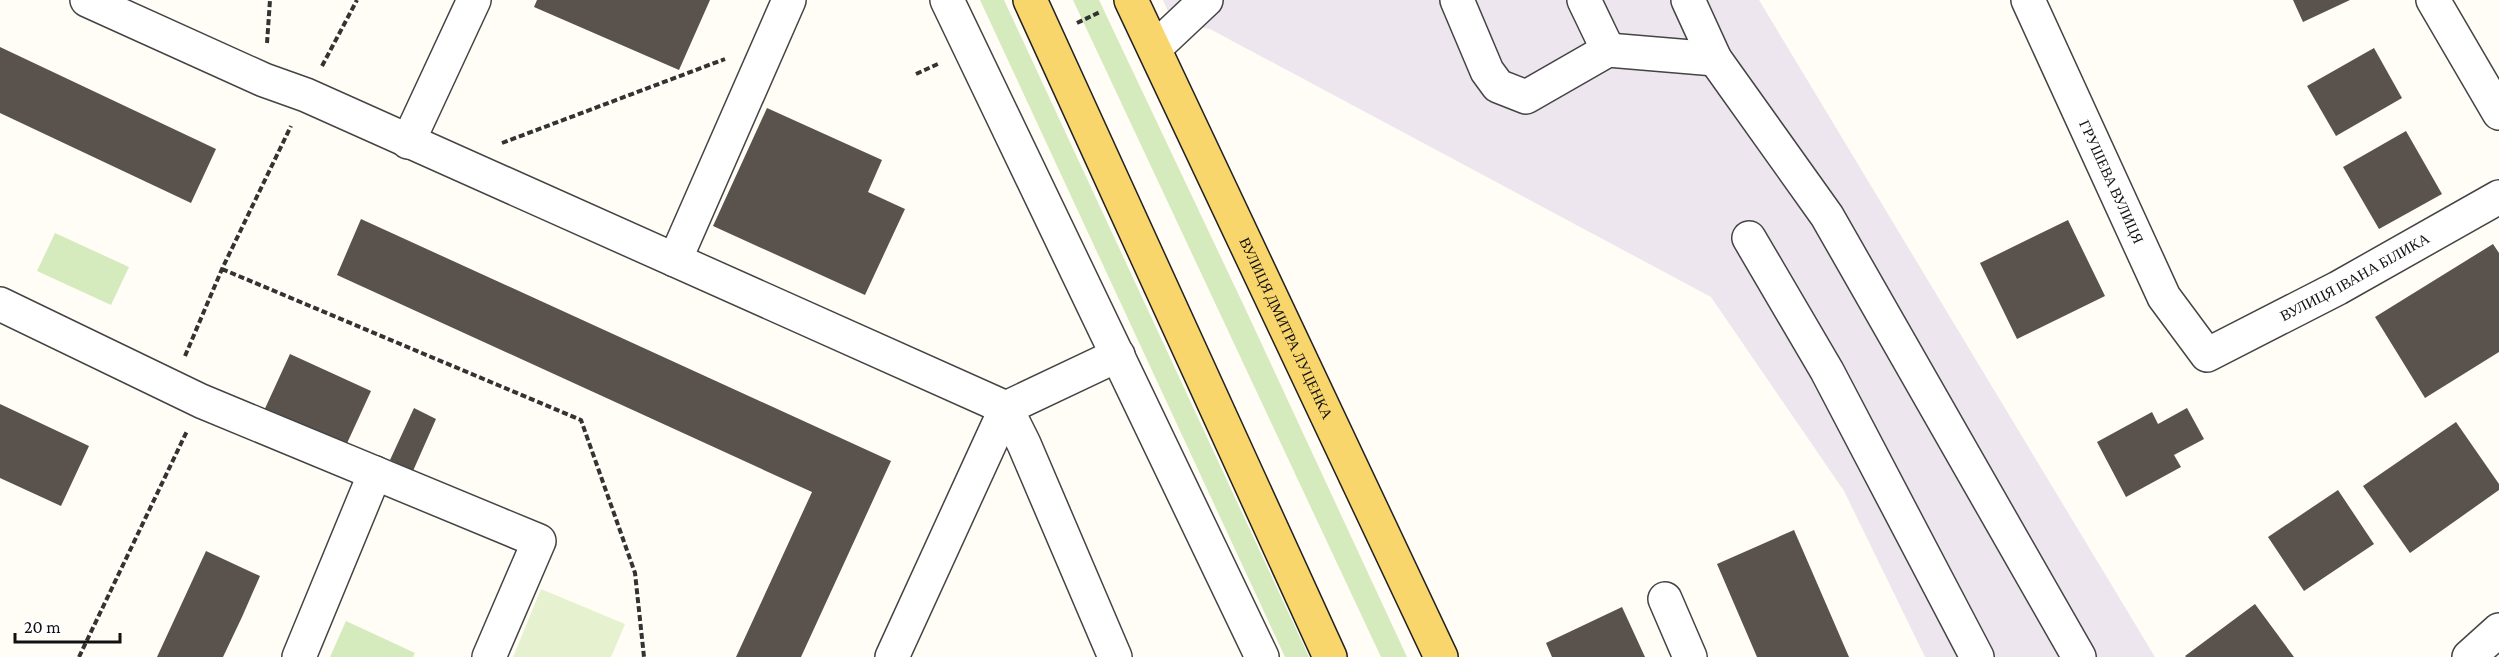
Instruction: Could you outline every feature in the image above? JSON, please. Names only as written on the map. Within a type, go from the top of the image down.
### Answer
[{"type":"main road","points":[[1030,0],[1330,657]]},
{"type":"main road","name":"ВУЛИЦЯ ДМИТРА ЛУЦЕНКА","points":[[1131,0],[1441,657]]},
{"type":"street","points":[[87,0],[264,80],[306,95],[1006,408],[1024,444],[1115,657]]},
{"type":"street","points":[[408,142],[474,0]]},
{"type":"street","points":[[675,260],[789,0]]},
{"type":"street","points":[[947,0],[1262,657]]},
{"type":"street","points":[[1155,48],[1206,0]]},
{"type":"street","points":[[1457,0],[1487,70],[1498,86],[1526,97],[1608,50],[1715,59]]},
{"type":"street","points":[[1584,0],[1608,50]]},
{"type":"street","points":[[1688,0],[1715,59],[1827,216],[2079,657]]},
{"type":"street","name":"ГРУШЕВА ВУЛИЦЯ","points":[[2028,0],[2164,297],[2207,355]]},
{"type":"street","points":[[2433,0],[2499,113]]},
{"type":"street","name":"ВУЛИЦЯ ІВАНА БІЛИКА","points":[[2207,355],[2338,288],[2499,197]]},
{"type":"street","points":[[1749,238],[1827,371],[1977,657]]},
{"type":"street","points":[[0,304],[201,401],[540,541],[489,657]]},
{"type":"street","points":[[892,657],[1006,408],[1118,355]]},
{"type":"street","points":[[299,657],[375,473]]},
{"type":"street","points":[[1665,599],[1690,657]]},
{"type":"street","points":[[2469,657],[2499,630]]},
{"type":"path","points":[[264,80],[270,0]]},
{"type":"path","points":[[172,388],[222,269],[306,95],[357,0]]},
{"type":"path","points":[[453,162],[769,43]]},
{"type":"path","points":[[222,269],[581,420],[635,573],[644,657]]},
{"type":"path","points":[[79,657],[201,401]]},
{"type":"shaded area","points":[[1163,0],[1759,0],[2155,657],[1925,657],[1844,491],[1711,297],[1210,29],[1173,23]]},
{"type":"green space","points":[[980,0],[1004,0],[1309,657],[1285,657]]},
{"type":"green space","points":[[1073,0],[1099,0],[1407,657],[1381,657]]},
{"type":"green space","points":[[55,233],[129,267],[111,305],[37,271]]},
{"type":"green space","points":[[541,589],[625,624],[611,657],[513,657]]},
{"type":"green space","points":[[346,621],[415,653],[413,657],[330,657]]},
{"type":"building","points":[[537,0],[710,0],[679,70],[534,7]]},
{"type":"building","points":[[2293,0],[2350,0],[2303,22]]},
{"type":"building","points":[[0,47],[216,149],[191,203],[0,113]]},
{"type":"building","points":[[2374,48],[2402,98],[2336,136],[2307,86]]},
{"type":"building","points":[[767,108],[882,160],[868,192],[905,209],[865,295],[713,226]]},
{"type":"building","points":[[2406,131],[2442,194],[2379,229],[2343,167]]},
{"type":"building","points":[[361,219],[891,461],[801,657],[736,657],[812,492],[337,275]]},
{"type":"building","points":[[2068,220],[2105,296],[2017,339],[1980,263]]},
{"type":"building","points":[[2493,244],[2499,253],[2499,352],[2425,398],[2375,317]]},
{"type":"building","points":[[290,354],[371,391],[343,452],[262,415]]},
{"type":"building","points":[[0,404],[89,446],[61,506],[0,478]]},
{"type":"building","points":[[414,408],[436,419],[413,471],[390,460]]},
{"type":"building","points":[[2187,408],[2204,439],[2174,455],[2181,467],[2126,497],[2097,442],[2152,412],[2158,424]]},
{"type":"building","points":[[2456,422],[2499,484],[2499,490],[2410,553],[2363,486]]},
{"type":"building","points":[[2338,490],[2374,544],[2304,591],[2268,537]]},
{"type":"building","points":[[1794,530],[1849,657],[1757,657],[1717,564]]},
{"type":"building","points":[[206,551],[260,576],[242,617],[223,657],[157,657]]},
{"type":"building","points":[[2255,604],[2294,657],[2185,656]]},
{"type":"building","points":[[1622,607],[1645,657],[1552,657],[1546,643]]}]
